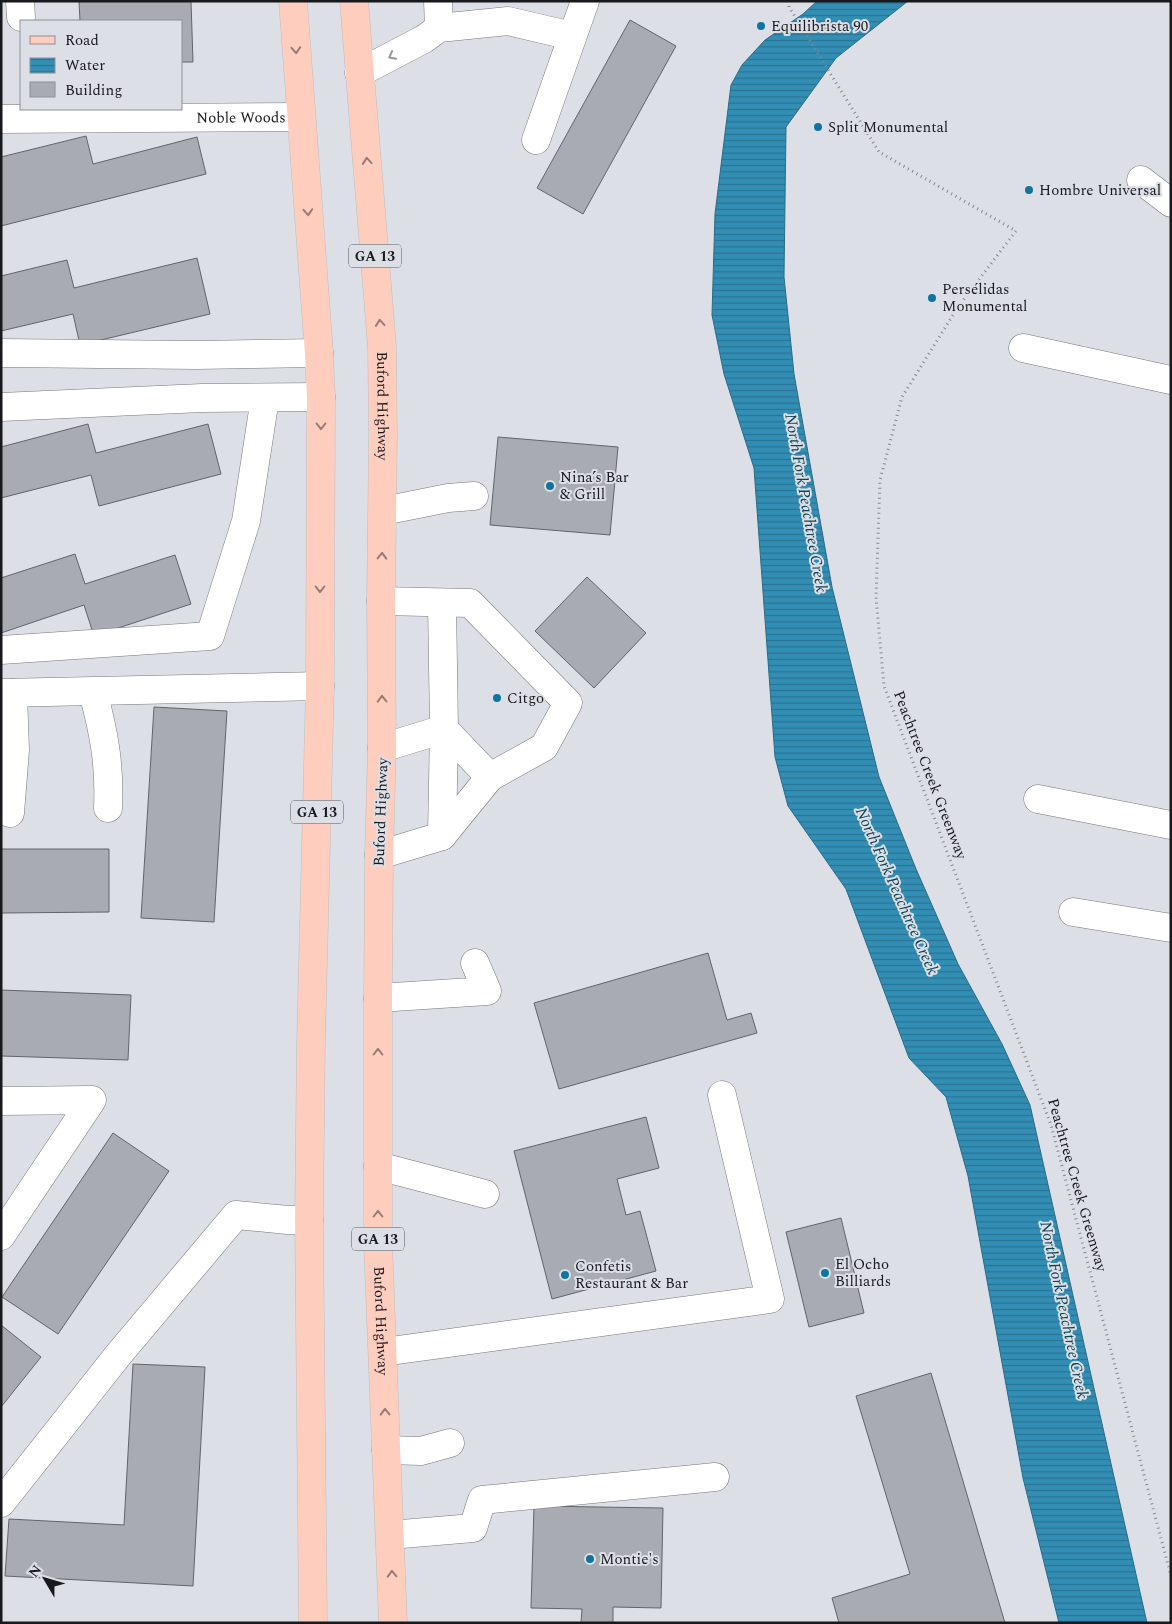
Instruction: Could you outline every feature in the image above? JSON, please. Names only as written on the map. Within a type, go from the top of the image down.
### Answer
[{"type":"main road","name":"GA 13","points":[[293,1],[319,353],[320,397],[320,686],[309,1220],[312,1623]]},
{"type":"main road","name":"Buford Highway","points":[[354,1],[382,347],[383,512],[380,601],[382,748],[379,854],[378,1244],[394,1623]]},
{"type":"street","points":[[438,1],[439,28]]},
{"type":"street","points":[[536,140],[585,1]]},
{"type":"street","points":[[359,73],[424,39],[439,28],[508,21],[572,36]]},
{"type":"street","name":"Noble Woods","points":[[1,119],[301,117]]},
{"type":"street","points":[[1141,180],[1171,203]]},
{"type":"street","points":[[1023,348],[1171,380]]},
{"type":"street","points":[[1,353],[197,355],[319,353]]},
{"type":"street","points":[[1,407],[202,398],[320,397]]},
{"type":"street","points":[[1,650],[210,636],[246,521],[265,398]]},
{"type":"street","points":[[383,512],[448,498],[474,496]]},
{"type":"street","points":[[379,854],[442,836],[490,777],[544,747],[568,703],[470,603],[380,601]]},
{"type":"street","points":[[442,603],[444,729],[442,836]]},
{"type":"street","points":[[10,813],[15,750],[7,693],[320,686]]},
{"type":"street","points":[[93,692],[104,736],[109,780],[108,808]]},
{"type":"street","points":[[382,748],[444,729]]},
{"type":"street","points":[[444,729],[490,777]]},
{"type":"street","points":[[1038,799],[1171,825]]},
{"type":"street","points":[[1073,912],[1171,928]]},
{"type":"street","points":[[378,998],[487,991],[476,963]]},
{"type":"street","points":[[383,1352],[770,1299],[722,1095]]},
{"type":"street","points":[[1,1101],[92,1100],[1,1236]]},
{"type":"street","points":[[378,1166],[485,1194]]},
{"type":"street","points":[[1,1503],[120,1354],[236,1215],[309,1220]]},
{"type":"street","points":[[386,1450],[421,1451],[450,1442]]},
{"type":"street","points":[[390,1535],[473,1528],[482,1500],[716,1477]]},
{"type":"path","name":"Peachtree Creek Greenway","points":[[789,1],[789,7],[879,152],[1016,231],[958,307],[902,397],[880,480],[876,598],[884,686],[1051,1125],[1171,1576]]},
{"type":"water","name":"North Fork Peachtree Creek","points":[[817,1],[908,1],[836,58],[786,127],[784,277],[794,374],[832,587],[879,777],[916,869],[958,964],[1002,1044],[1030,1105],[1147,1623],[1059,1623],[1023,1478],[968,1176],[946,1097],[909,1058],[846,889],[788,806],[775,757],[754,468],[724,374],[712,315],[715,214],[731,85],[742,65],[765,40],[803,14]]},
{"type":"building","points":[[79,1],[191,1],[193,62],[182,62],[182,20],[80,20]]},
{"type":"building","points":[[630,20],[676,46],[583,214],[537,188]]},
{"type":"building","points":[[86,136],[93,164],[197,137],[206,174],[1,226],[1,157]]},
{"type":"building","points":[[197,258],[210,314],[80,345],[73,314],[1,331],[1,276],[67,260],[74,288]]},
{"type":"building","points":[[88,424],[96,453],[208,424],[221,474],[99,506],[91,475],[1,498],[1,447]]},
{"type":"building","points":[[498,437],[618,447],[610,535],[490,525]]},
{"type":"building","points":[[75,554],[85,584],[175,555],[191,604],[94,636],[84,605],[1,633],[1,578]]},
{"type":"building","points":[[587,577],[646,633],[594,688],[535,631]]},
{"type":"building","points":[[154,707],[227,711],[214,922],[141,918]]},
{"type":"building","points":[[1,849],[109,849],[109,912],[1,913]]},
{"type":"building","points":[[708,953],[727,1020],[751,1013],[757,1033],[559,1089],[534,1003]]},
{"type":"building","points":[[1,990],[131,995],[128,1060],[1,1056]]},
{"type":"building","points":[[646,1117],[659,1168],[617,1179],[626,1215],[640,1211],[656,1271],[552,1299],[514,1151]]},
{"type":"building","points":[[113,1133],[169,1171],[58,1334],[2,1297]]},
{"type":"building","points":[[841,1218],[864,1313],[809,1327],[786,1232]]},
{"type":"building","points":[[1,1325],[41,1357],[1,1407]]},
{"type":"building","points":[[133,1364],[205,1367],[193,1586],[5,1576],[9,1519],[124,1525]]},
{"type":"building","points":[[931,1373],[1005,1623],[839,1623],[832,1598],[910,1574],[856,1396]]},
{"type":"building","points":[[534,1506],[663,1508],[661,1608],[613,1607],[613,1623],[581,1623],[582,1609],[531,1608]]},
{"type":"place","name":"Equilibrista 90","points":[[761,26]]},
{"type":"place","name":"Split Monumental","points":[[818,127]]},
{"type":"place","name":"Hombre Universal","points":[[1029,190]]},
{"type":"place","name":"Persélidas Monumental","points":[[932,298]]},
{"type":"place","name":"Nina’s Bar & Grill","points":[[550,486]]},
{"type":"place","name":"Citgo","points":[[497,698]]},
{"type":"place","name":"El Ocho Billiards","points":[[825,1273]]},
{"type":"place","name":"Confetis Restaurant & Bar","points":[[565,1275]]},
{"type":"place","name":"Montie's","points":[[590,1559]]}]
